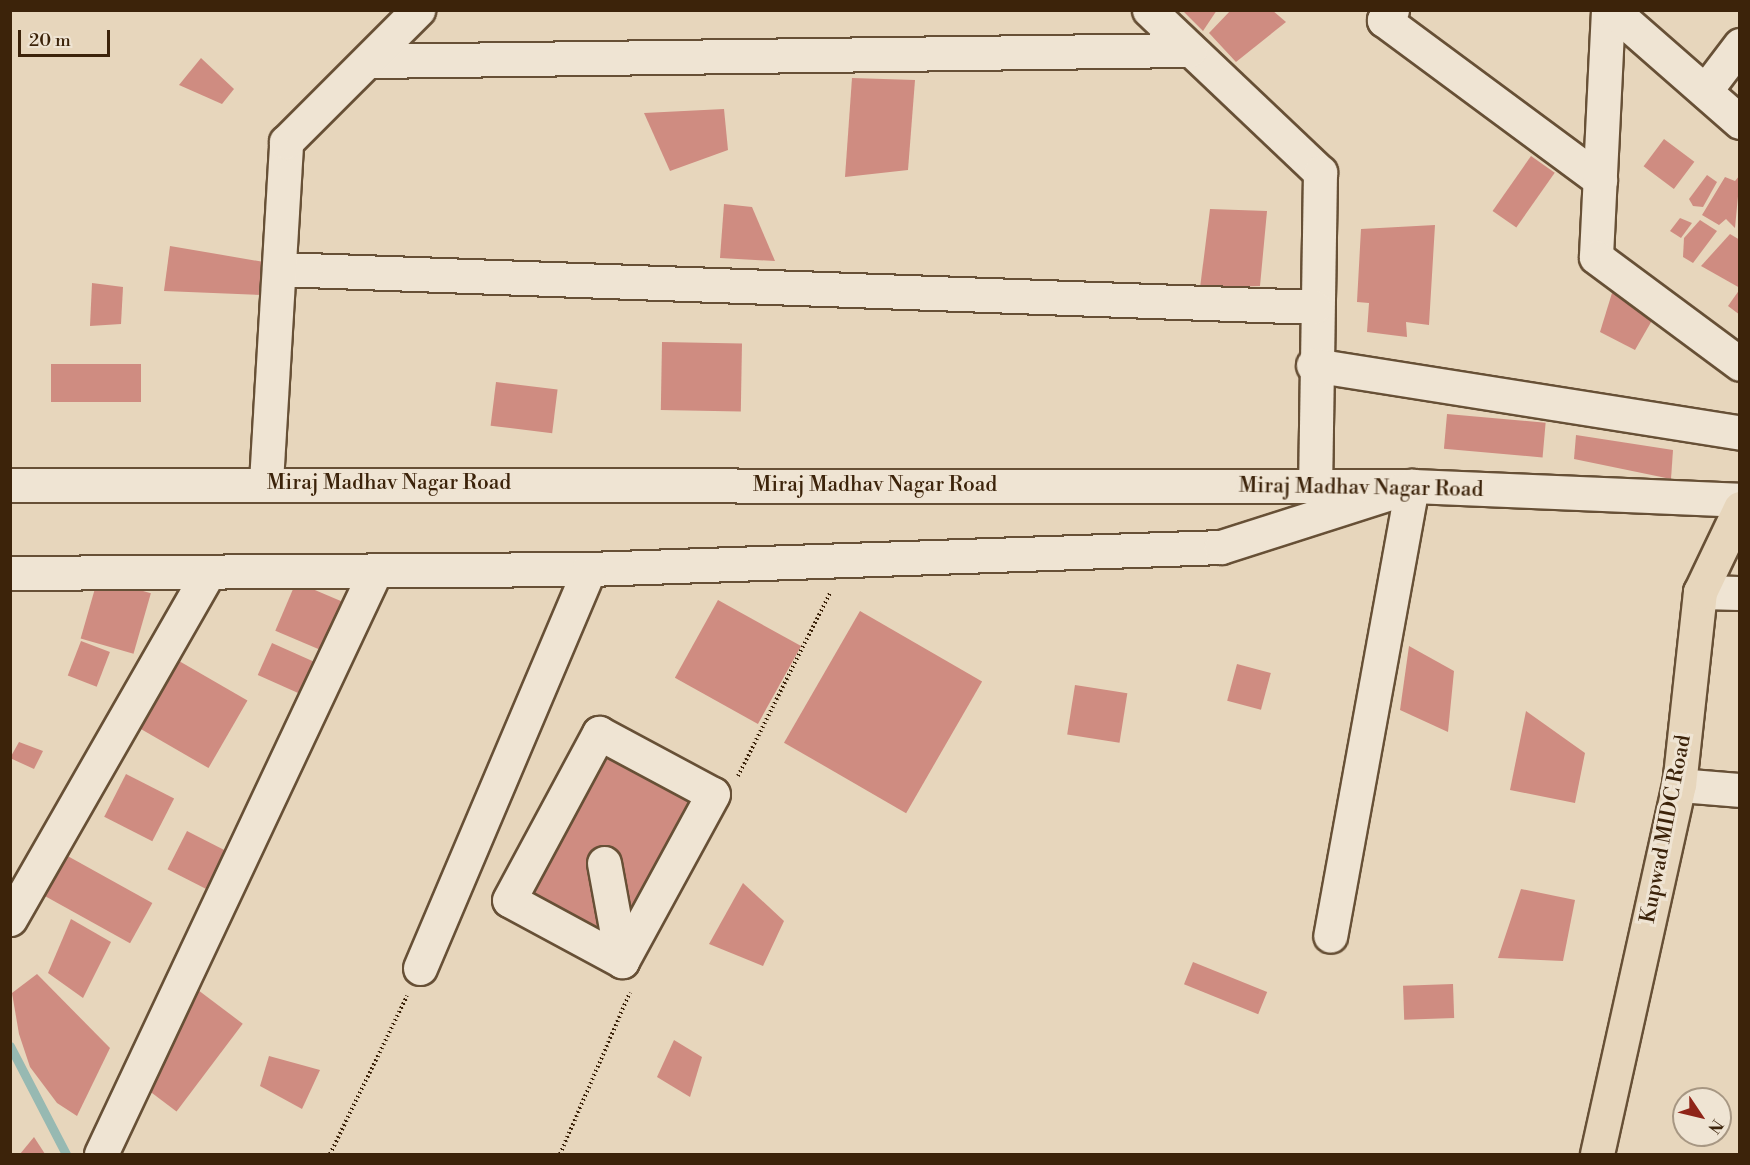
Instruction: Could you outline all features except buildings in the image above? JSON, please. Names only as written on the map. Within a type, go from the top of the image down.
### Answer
[{"type":"main road","name":"Kupwad MIDC Road","points":[[1597,1155],[1679,785],[1700,592],[1740,508]]},
{"type":"street","points":[[266,482],[286,142],[418,10]]},
{"type":"street","points":[[1149,10],[1320,172],[1313,365],[1315,486]]},
{"type":"street","points":[[1392,10],[1384,20],[1600,180]]},
{"type":"street","points":[[1610,10],[1596,257],[1740,364]]},
{"type":"street","points":[[1610,10],[1740,122]]},
{"type":"street","points":[[1706,91],[1740,45]]},
{"type":"street","points":[[369,61],[1191,50]]},
{"type":"street","points":[[279,269],[1314,307]]},
{"type":"street","points":[[1313,365],[1740,433]]},
{"type":"street","name":"Miraj Madhav Nagar Road","points":[[10,485],[266,482],[1412,486],[1740,500]]},
{"type":"street","points":[[10,573],[375,572],[589,568],[1221,547],[1412,486],[1330,936]]},
{"type":"street","points":[[420,968],[589,568]]},
{"type":"street","points":[[10,919],[209,572]]},
{"type":"street","points":[[101,1155],[375,572]]},
{"type":"street","points":[[1700,592],[1740,593]]},
{"type":"street","points":[[599,733],[712,794],[622,961],[509,900],[599,733]]},
{"type":"street","points":[[1679,785],[1740,790]]},
{"type":"street","points":[[604,863],[622,961]]},
{"type":"path","points":[[330,1155],[420,968]]},
{"type":"waterway","points":[[10,1046],[66,1154]]}]
